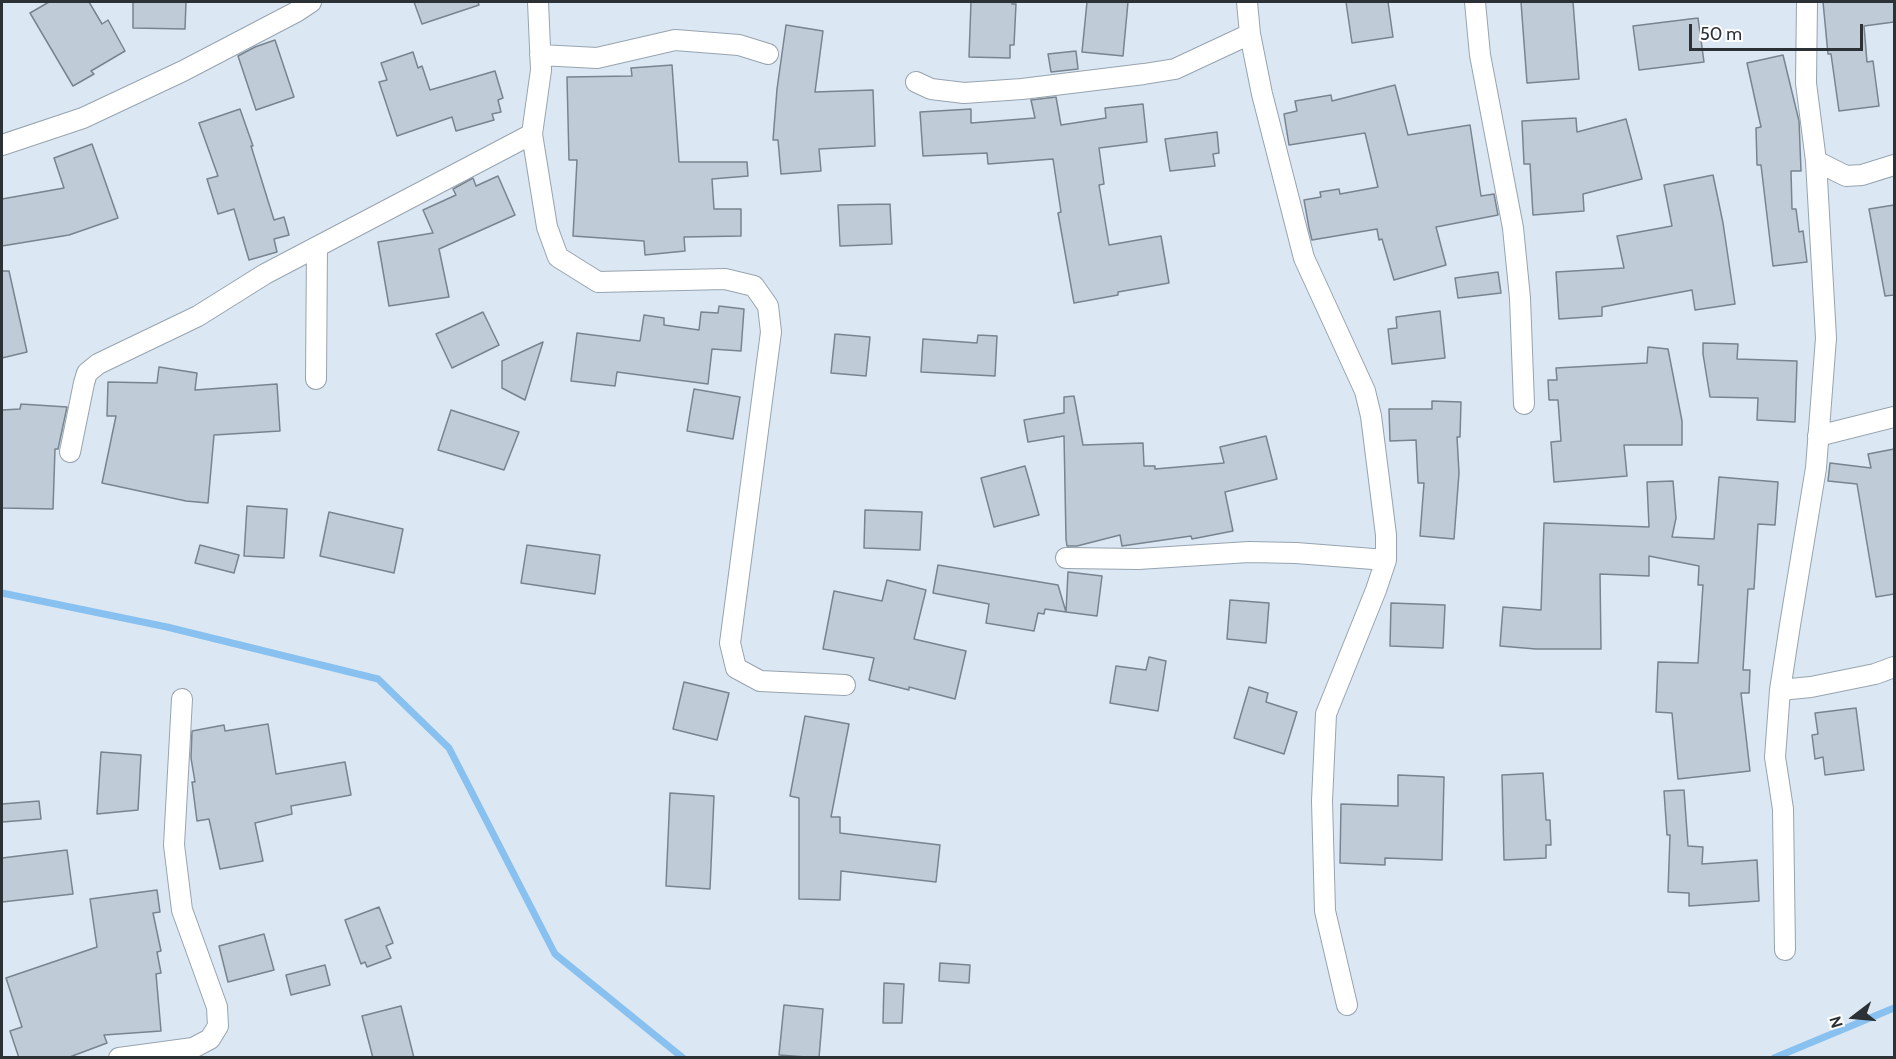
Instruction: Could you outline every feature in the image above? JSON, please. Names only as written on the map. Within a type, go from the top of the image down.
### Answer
[{"type":"street","points":[[2,145],[83,118],[183,70],[311,2]]},
{"type":"street","points":[[538,2],[541,70],[532,134],[547,227],[558,257],[598,282],[725,279],[754,286],[768,306],[771,332],[730,643],[735,668],[760,681],[845,685]]},
{"type":"street","points":[[1247,2],[1250,34],[1262,94],[1304,258],[1365,391],[1371,416],[1386,535],[1386,560],[1376,590],[1326,714],[1322,801],[1325,911],[1347,1005]]},
{"type":"street","points":[[1475,2],[1480,55],[1513,228],[1520,298],[1524,404]]},
{"type":"street","points":[[1785,950],[1783,809],[1775,757],[1780,690],[1816,468],[1827,338],[1816,161],[1806,83],[1807,2]]},
{"type":"street","points":[[916,82],[931,89],[964,93],[1022,89],[1144,74],[1174,69],[1250,34]]},
{"type":"street","points":[[540,55],[597,58],[675,40],[739,45],[768,54]]},
{"type":"street","points":[[70,452],[87,373],[98,364],[198,316],[264,274],[532,134]]},
{"type":"street","points":[[1816,161],[1846,176],[1862,175],[1894,165]]},
{"type":"street","points":[[316,379],[317,247]]},
{"type":"street","points":[[1818,436],[1894,417]]},
{"type":"street","points":[[1066,558],[1138,559],[1249,552],[1386,560]]},
{"type":"street","points":[[1780,690],[1811,687],[1875,674],[1894,667]]},
{"type":"street","points":[[119,1058],[193,1048],[210,1039],[218,1026],[217,1007],[182,910],[174,844],[182,699]]},
{"type":"building","points":[[49,2],[89,2],[102,24],[108,20],[125,51],[91,71],[94,74],[73,86],[30,13]]},
{"type":"building","points":[[133,2],[186,2],[185,29],[133,28]]},
{"type":"building","points":[[414,2],[478,2],[479,5],[422,24]]},
{"type":"building","points":[[971,2],[1012,2],[1016,4],[1014,45],[1010,45],[1010,58],[969,57]]},
{"type":"building","points":[[1087,2],[1128,2],[1123,56],[1082,52]]},
{"type":"building","points":[[1346,2],[1388,2],[1393,37],[1352,43]]},
{"type":"building","points":[[1521,2],[1573,2],[1579,79],[1527,83]]},
{"type":"building","points":[[1823,2],[1894,2],[1894,22],[1864,26],[1867,62],[1873,61],[1879,106],[1839,111],[1831,54],[1828,54]]},
{"type":"building","points":[[1698,18],[1704,62],[1639,70],[1633,26]]},
{"type":"building","points":[[786,25],[823,31],[815,92],[873,90],[875,146],[819,149],[821,171],[781,174],[778,140],[773,140]]},
{"type":"building","points":[[275,40],[294,97],[256,110],[238,56]]},
{"type":"building","points":[[1076,51],[1078,69],[1051,72],[1048,54]]},
{"type":"building","points":[[413,52],[418,68],[422,66],[430,90],[495,71],[503,98],[498,100],[501,112],[492,114],[494,120],[456,131],[452,117],[397,136],[379,82],[387,80],[381,63]]},
{"type":"building","points":[[1783,55],[1799,121],[1801,171],[1791,171],[1792,209],[1796,209],[1799,232],[1803,231],[1807,262],[1773,266],[1761,165],[1757,165],[1756,128],[1761,127],[1747,63]]},
{"type":"building","points":[[672,65],[679,162],[747,162],[748,176],[712,179],[714,209],[741,209],[741,236],[684,237],[685,251],[645,255],[644,241],[573,236],[577,160],[569,160],[567,77],[632,76],[631,68]]},
{"type":"building","points":[[1395,85],[1408,135],[1470,125],[1481,196],[1494,194],[1498,215],[1436,227],[1446,265],[1394,280],[1377,229],[1312,240],[1309,228],[1304,200],[1321,197],[1320,192],[1339,189],[1340,194],[1378,187],[1365,133],[1289,145],[1284,114],[1297,111],[1295,101],[1331,95],[1332,101]]},
{"type":"building","points":[[1056,97],[1061,125],[1106,118],[1105,108],[1143,104],[1147,142],[1099,148],[1104,184],[1099,185],[1109,245],[1161,236],[1169,283],[1074,303],[1058,213],[1061,212],[1053,159],[988,164],[987,153],[923,156],[920,112],[971,109],[971,123],[1035,118],[1031,100]]},
{"type":"building","points":[[240,109],[274,220],[284,217],[289,235],[274,239],[277,252],[249,260],[234,209],[218,214],[207,179],[218,176],[199,123]]},
{"type":"building","points":[[1576,118],[1577,132],[1626,119],[1642,179],[1583,194],[1584,211],[1533,215],[1530,164],[1524,164],[1522,121]]},
{"type":"building","points":[[1217,132],[1219,153],[1213,154],[1215,166],[1170,171],[1165,139]]},
{"type":"building","points":[[92,144],[118,218],[69,235],[2,246],[2,199],[64,188],[54,158]]},
{"type":"building","points":[[1713,175],[1735,304],[1695,310],[1692,290],[1602,307],[1602,316],[1559,319],[1556,272],[1624,268],[1617,236],[1672,226],[1664,185]]},
{"type":"building","points":[[498,176],[515,215],[439,249],[449,297],[389,306],[378,242],[433,233],[423,210],[456,195],[453,189],[473,178],[476,186]]},
{"type":"building","points":[[890,204],[892,244],[840,246],[838,205]]},
{"type":"building","points":[[1894,205],[1894,295],[1885,296],[1869,209]]},
{"type":"building","points":[[2,271],[9,271],[27,352],[2,358]]},
{"type":"building","points":[[1498,272],[1501,293],[1458,298],[1455,278]]},
{"type":"building","points":[[719,306],[744,309],[741,351],[712,349],[708,384],[617,372],[615,386],[571,381],[577,333],[640,341],[644,315],[664,318],[664,325],[699,330],[701,312],[718,313]]},
{"type":"building","points":[[1440,311],[1445,358],[1392,364],[1388,329],[1397,328],[1396,317]]},
{"type":"building","points":[[483,312],[499,345],[452,368],[436,334]]},
{"type":"building","points":[[835,334],[870,337],[866,376],[831,373]]},
{"type":"building","points":[[978,335],[997,336],[995,376],[921,372],[923,339],[977,343]]},
{"type":"building","points":[[543,342],[525,400],[502,388],[502,361]]},
{"type":"building","points":[[1703,343],[1738,344],[1737,359],[1797,361],[1795,422],[1757,420],[1758,398],[1710,397]]},
{"type":"building","points":[[1648,347],[1668,349],[1682,421],[1682,445],[1624,445],[1627,476],[1554,482],[1551,442],[1561,441],[1558,400],[1549,400],[1548,380],[1557,380],[1556,368],[1647,363]]},
{"type":"building","points":[[159,367],[197,373],[195,390],[277,384],[280,431],[214,435],[208,503],[186,501],[102,483],[116,416],[107,416],[108,382],[157,383]]},
{"type":"building","points":[[694,389],[740,397],[733,439],[687,431]]},
{"type":"building","points":[[1074,396],[1083,445],[1143,443],[1144,466],[1155,466],[1155,469],[1224,463],[1220,447],[1266,436],[1277,479],[1225,492],[1233,531],[1192,539],[1191,536],[1122,546],[1120,535],[1077,546],[1067,546],[1064,436],[1028,442],[1024,420],[1064,413],[1064,397]]},
{"type":"building","points":[[1432,401],[1461,402],[1460,437],[1457,437],[1459,473],[1454,539],[1420,536],[1424,483],[1418,483],[1416,440],[1390,441],[1389,409],[1432,409]]},
{"type":"building","points":[[21,404],[67,407],[58,449],[55,449],[53,509],[2,508],[2,410],[20,409]]},
{"type":"building","points":[[451,410],[519,432],[504,470],[438,450]]},
{"type":"building","points":[[1894,449],[1894,594],[1876,597],[1857,484],[1828,481],[1830,463],[1871,468],[1868,454]]},
{"type":"building","points":[[1025,466],[1039,515],[994,527],[981,478]]},
{"type":"building","points":[[1719,477],[1778,482],[1775,525],[1758,524],[1754,589],[1748,589],[1743,670],[1750,670],[1749,693],[1741,693],[1750,771],[1678,779],[1672,713],[1656,712],[1658,662],[1698,663],[1703,585],[1698,585],[1699,566],[1649,556],[1649,576],[1600,574],[1601,649],[1536,649],[1500,646],[1503,607],[1541,610],[1544,523],[1649,527],[1647,482],[1673,481],[1676,518],[1672,537],[1714,539]]},
{"type":"building","points":[[247,506],[287,509],[284,558],[244,556]]},
{"type":"building","points":[[865,510],[922,512],[920,550],[864,548]]},
{"type":"building","points":[[329,512],[403,529],[394,573],[320,556]]},
{"type":"building","points":[[200,545],[239,555],[234,573],[195,563]]},
{"type":"building","points":[[527,545],[600,555],[595,594],[521,583]]},
{"type":"building","points":[[938,565],[1058,585],[1066,612],[1045,609],[1044,614],[1038,613],[1034,631],[986,623],[989,604],[933,593]]},
{"type":"building","points":[[1068,572],[1102,576],[1097,616],[1066,612]]},
{"type":"building","points":[[887,580],[926,590],[914,639],[966,651],[955,699],[869,680],[874,658],[823,649],[834,591],[882,601]]},
{"type":"building","points":[[1230,600],[1269,603],[1266,643],[1227,639]]},
{"type":"building","points":[[1391,603],[1445,605],[1443,648],[1390,646]]},
{"type":"building","points":[[1149,657],[1166,661],[1158,711],[1110,703],[1116,666],[1146,670]]},
{"type":"building","points":[[684,682],[729,693],[717,740],[673,729]]},
{"type":"building","points":[[1249,687],[1268,693],[1266,702],[1297,712],[1284,754],[1234,738]]},
{"type":"building","points":[[1856,708],[1864,770],[1825,775],[1823,757],[1815,759],[1812,735],[1818,734],[1815,713]]},
{"type":"building","points":[[805,716],[849,724],[831,817],[840,817],[840,833],[940,845],[936,882],[841,871],[840,900],[799,899],[799,798],[790,796]]},
{"type":"building","points":[[268,724],[276,774],[345,762],[351,795],[291,806],[292,814],[255,823],[263,861],[220,869],[209,819],[197,821],[192,782],[195,782],[191,758],[192,731],[224,725],[225,731]]},
{"type":"building","points":[[101,752],[141,755],[138,810],[97,814]]},
{"type":"building","points":[[1543,773],[1546,820],[1550,820],[1551,845],[1546,845],[1546,858],[1504,860],[1502,775]]},
{"type":"building","points":[[1398,775],[1444,777],[1442,860],[1385,858],[1385,865],[1340,863],[1341,804],[1398,806]]},
{"type":"building","points":[[1684,790],[1688,846],[1703,847],[1702,864],[1757,860],[1759,901],[1689,906],[1689,893],[1668,892],[1670,835],[1667,835],[1664,791]]},
{"type":"building","points":[[670,793],[714,796],[710,889],[666,886]]},
{"type":"building","points":[[39,801],[41,819],[2,822],[2,804]]},
{"type":"building","points":[[67,850],[73,894],[2,902],[2,858]]},
{"type":"building","points":[[157,890],[160,912],[153,913],[161,951],[157,952],[161,973],[156,974],[161,1031],[104,1035],[107,1043],[67,1058],[19,1058],[10,1031],[22,1027],[6,978],[97,947],[90,899]]},
{"type":"building","points":[[379,907],[393,943],[386,946],[391,958],[367,967],[365,962],[361,964],[345,920]]},
{"type":"building","points":[[264,934],[274,970],[228,982],[219,946]]},
{"type":"building","points":[[940,963],[970,965],[969,983],[939,981]]},
{"type":"building","points":[[325,965],[330,985],[291,995],[286,975]]},
{"type":"building","points":[[884,983],[904,984],[902,1023],[883,1023]]},
{"type":"building","points":[[784,1005],[823,1009],[819,1058],[779,1055]]},
{"type":"building","points":[[401,1006],[414,1058],[373,1058],[362,1016]]},
{"type":"waterway","points":[[2,593],[167,627],[378,679],[449,748],[555,954],[683,1058]]},
{"type":"waterway","points":[[1774,1058],[1894,1008]]}]
